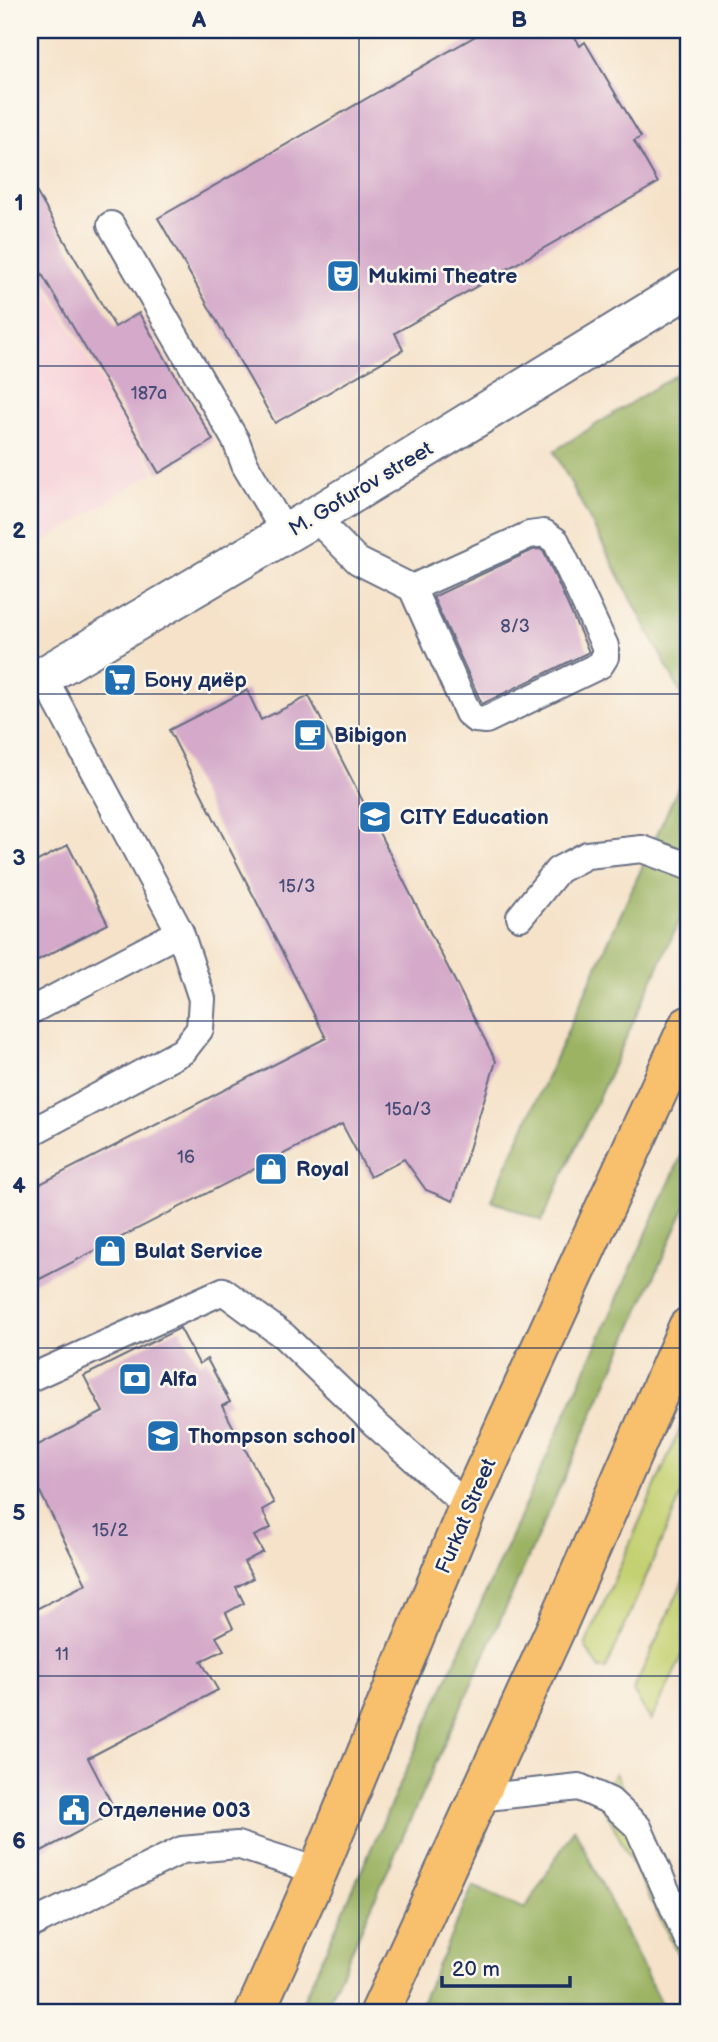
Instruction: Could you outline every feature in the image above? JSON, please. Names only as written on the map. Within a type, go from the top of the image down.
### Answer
[{"type":"main road","name":"Furkat Street","points":[[255,2012],[318,1871],[468,1507],[688,1026]]},
{"type":"main road","points":[[380,2012],[556,1628],[688,1327]]},
{"type":"street","name":"M. Gofurov street","points":[[36,680],[300,526],[688,288]]},
{"type":"lane","points":[[111,225],[236,441],[245,465],[300,526],[358,561],[412,588],[467,713],[475,719],[486,720],[600,665],[605,657],[605,646],[555,541],[544,533],[529,535],[412,588]]},
{"type":"lane","points":[[30,1133],[183,1051],[200,1029],[202,999],[180,932],[36,680]]},
{"type":"lane","points":[[520,917],[558,870],[587,855],[642,849],[688,866]]},
{"type":"lane","points":[[30,1011],[180,932]]},
{"type":"lane","points":[[30,1378],[223,1291],[284,1336],[374,1423],[468,1507]]},
{"type":"lane","points":[[478,1798],[579,1787],[610,1801],[638,1827],[688,1940]]},
{"type":"lane","points":[[30,1925],[182,1850],[237,1845],[318,1871]]},
{"type":"shaded area","points":[[30,259],[154,472],[30,551]]},
{"type":"green space","points":[[688,367],[688,707],[554,451]]},
{"type":"green space","points":[[688,766],[688,902],[542,1221],[491,1200]]},
{"type":"green space","points":[[688,1141],[688,1202],[324,2012],[298,2012]]},
{"type":"green space","points":[[688,1411],[688,1480],[606,1669],[600,1669],[585,1646]]},
{"type":"green space","points":[[688,1571],[688,1644],[651,1721],[633,1691]]},
{"type":"green space","points":[[615,1773],[688,1918],[688,1974],[600,1799]]},
{"type":"green space","points":[[574,1828],[665,2012],[417,2012],[473,1886],[525,1909]]},
{"type":"building","name":"Mukimi Theatre","points":[[486,30],[571,30],[580,46],[585,42],[641,137],[634,141],[658,183],[395,333],[403,350],[275,423],[158,218]]},
{"type":"building","points":[[30,181],[115,327],[139,313],[213,440],[159,473],[30,254]]},
{"type":"building","points":[[540,549],[544,552],[589,652],[482,704],[433,597]]},
{"type":"building","points":[[247,690],[261,720],[309,696],[496,1061],[453,1201],[426,1190],[404,1159],[370,1177],[342,1124],[30,1284],[30,1189],[326,1038],[169,730]]},
{"type":"building","points":[[68,845],[108,924],[30,964],[30,865]]},
{"type":"building","points":[[180,1328],[199,1364],[207,1359],[230,1402],[222,1406],[274,1503],[262,1510],[271,1528],[254,1536],[263,1552],[244,1562],[253,1578],[236,1587],[244,1603],[226,1613],[233,1628],[216,1637],[224,1650],[201,1661],[218,1690],[88,1758],[116,1812],[30,1857],[30,1612],[86,1584],[30,1472],[30,1449],[103,1412],[84,1376]]},
{"type":"place","name":"Mukimi Theatre","points":[[343,276]]},
{"type":"place","name":"Бону диёр","points":[[120,680]]},
{"type":"place","name":"Bibigon","points":[[310,735]]},
{"type":"place","name":"CITY Education","points":[[375,817]]},
{"type":"place","name":"Royal","points":[[271,1169]]},
{"type":"place","name":"Bulat Service","points":[[110,1251]]},
{"type":"place","name":"Alfa","points":[[135,1379]]},
{"type":"place","name":"Thompson school","points":[[163,1436]]},
{"type":"place","name":"Отделение 003","points":[[74,1810]]}]
